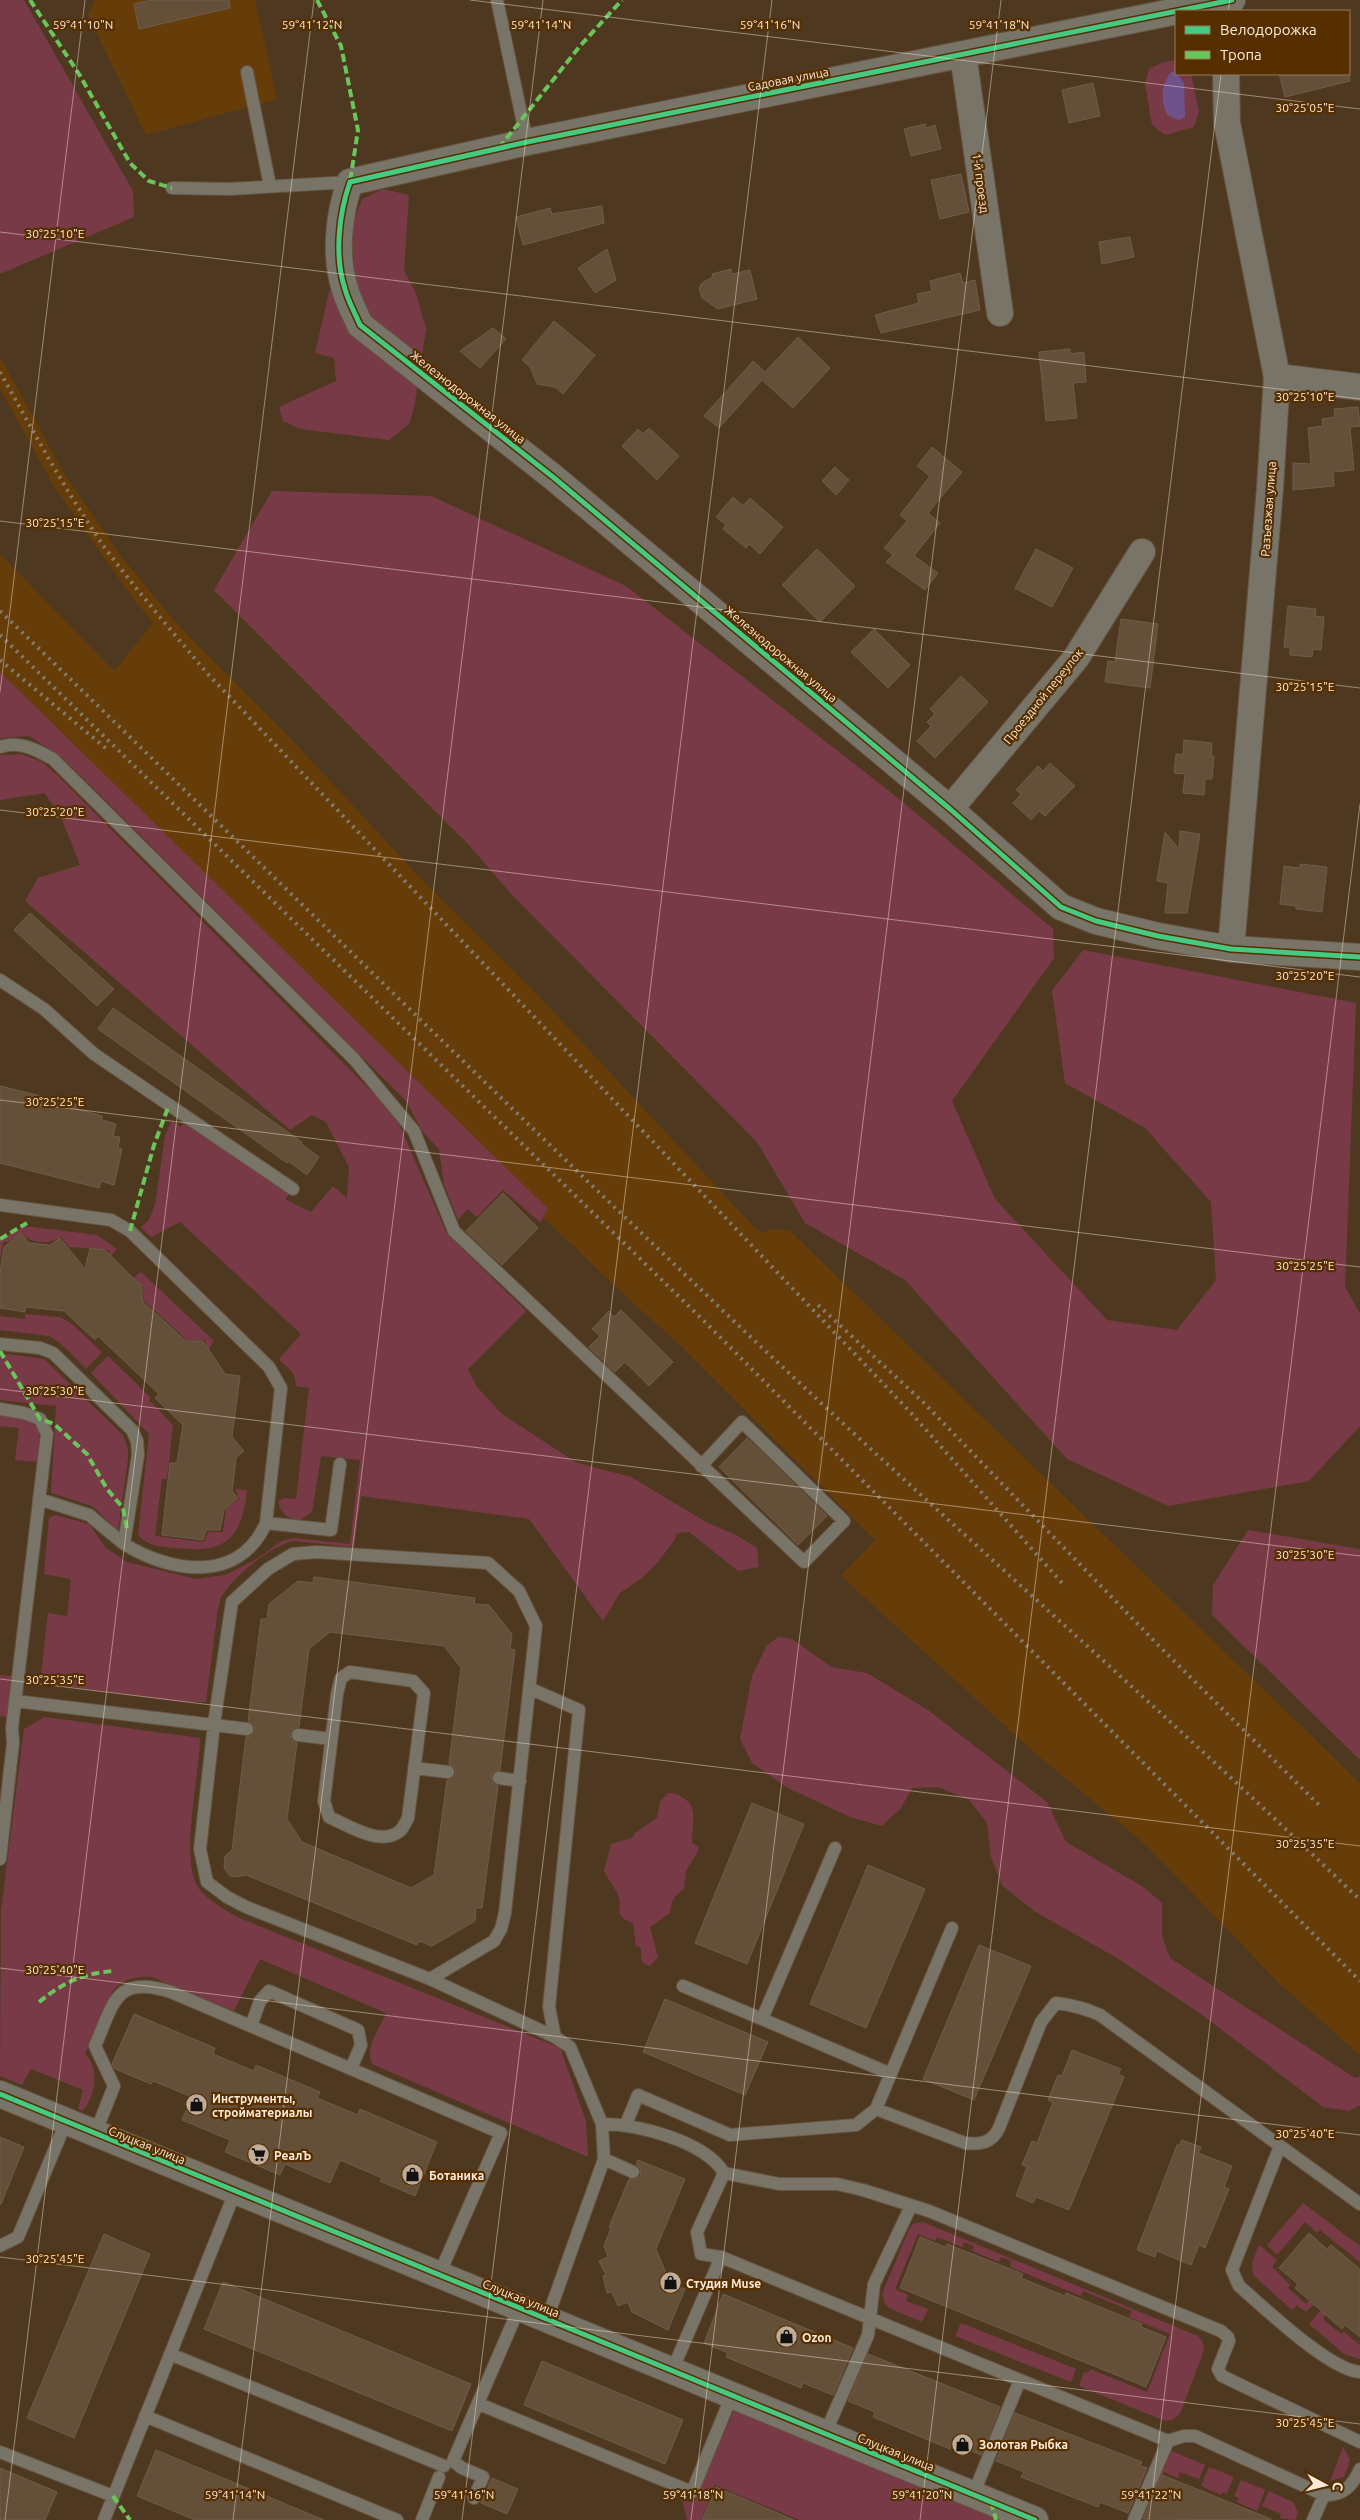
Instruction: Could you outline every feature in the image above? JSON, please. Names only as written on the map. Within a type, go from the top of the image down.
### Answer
[{"type":"street","name":"Садовая улица","points":[[350,182],[527,142],[963,54],[1166,6],[1227,4]]},
{"type":"street","name":"1-й проезд","points":[[963,54],[1000,313]]},
{"type":"street","name":"Разъезжая улица","points":[[1226,75],[1227,123],[1277,378],[1269,498],[1231,948]]},
{"type":"street","name":"Железнодорожная улица","points":[[350,182],[344,200],[339,249],[344,288],[360,325],[554,477],[950,809],[1061,907],[1096,921],[1158,936],[1231,948],[1360,957]]},
{"type":"street","points":[[1277,378],[1360,387]]},
{"type":"street","name":"Проездной переулок","points":[[950,809],[1076,658],[1142,552]]},
{"type":"street","name":"Слуцкая улица","points":[[0,2094],[1036,2520]]},
{"type":"lane","points":[[497,0],[527,142]]},
{"type":"lane","points":[[247,72],[270,186]]},
{"type":"lane","points":[[172,188],[350,182]]},
{"type":"lane","points":[[0,746],[9,743],[32,747],[53,758],[354,1059],[414,1131],[454,1231],[701,1466],[804,1562],[844,1521],[742,1422],[701,1466]]},
{"type":"lane","points":[[0,980],[44,1009],[94,1054],[293,1189]]},
{"type":"lane","points":[[0,1205],[111,1220],[130,1231],[269,1366],[281,1388],[266,1523],[252,1543],[232,1561],[198,1569],[175,1566],[150,1559],[124,1544],[89,1515],[39,1498]]},
{"type":"lane","points":[[0,1344],[40,1348],[53,1353],[132,1430],[137,1440],[138,1455],[124,1544]]},
{"type":"lane","points":[[0,1409],[24,1412],[40,1419],[47,1434],[15,1701],[6,1727],[13,1743],[0,1858]]},
{"type":"lane","points":[[266,1523],[331,1530],[340,1464]]},
{"type":"lane","points":[[430,1980],[494,1941],[501,1930],[505,1913],[531,1689],[536,1626],[518,1590],[488,1564],[316,1552],[294,1554],[268,1569],[232,1602],[214,1724],[200,1849],[207,1882],[228,1897],[246,1906],[430,1980],[555,2037],[570,2047],[602,2124],[604,2159],[547,2320]]},
{"type":"lane","points":[[350,1672],[413,1681],[424,1693],[414,1768],[408,1818],[400,1831],[388,1837],[376,1836],[329,1817],[324,1801],[331,1739],[341,1678],[350,1672]]},
{"type":"lane","points":[[531,1689],[579,1710],[549,2007],[555,2037]]},
{"type":"lane","points":[[15,1701],[247,1729]]},
{"type":"lane","points":[[298,1735],[331,1739]]},
{"type":"lane","points":[[414,1768],[448,1772]]},
{"type":"lane","points":[[499,1778],[520,1781]]},
{"type":"lane","points":[[762,2019],[835,1848]]},
{"type":"lane","points":[[626,2124],[638,2095],[730,2135],[856,2124],[876,2109],[952,1928]]},
{"type":"lane","points":[[94,2134],[114,2086],[95,2046],[116,1998],[124,1990],[140,1986],[153,1986],[251,2026],[501,2133],[439,2276]]},
{"type":"lane","points":[[684,1986],[891,2074]]},
{"type":"lane","points":[[251,2026],[260,2000],[270,1991],[358,2030],[361,2045],[351,2069]]},
{"type":"lane","points":[[876,2109],[965,2143],[978,2144],[986,2142],[996,2136],[1041,2022],[1056,2003],[1088,2009],[1100,2015],[1360,2204]]},
{"type":"lane","points":[[0,2246],[18,2237],[66,2122]]},
{"type":"lane","points":[[602,2124],[626,2124],[671,2138],[705,2154],[717,2163],[724,2173],[779,2184],[837,2184],[930,2211],[1221,2331],[1228,2336],[1229,2340],[1218,2369],[1222,2376],[1360,2442]]},
{"type":"lane","points":[[1280,2146],[1232,2270],[1239,2286],[1322,2355],[1338,2366],[1360,2372]]},
{"type":"lane","points":[[604,2159],[633,2172]]},
{"type":"lane","points":[[724,2173],[696,2232],[701,2254],[722,2257],[870,2320],[1168,2441],[1184,2436],[1195,2436],[1324,2495],[1338,2494],[1348,2489],[1360,2469]]},
{"type":"lane","points":[[104,2520],[235,2192]]},
{"type":"lane","points":[[825,2434],[868,2335],[874,2284],[911,2206]]},
{"type":"lane","points":[[672,2371],[722,2257]]},
{"type":"lane","points":[[422,2520],[444,2470],[479,2404],[519,2308]]},
{"type":"lane","points":[[170,2354],[444,2470],[462,2468],[483,2477],[474,2498]]},
{"type":"lane","points":[[973,2495],[1020,2380]]},
{"type":"lane","points":[[479,2404],[692,2492],[732,2395]]},
{"type":"lane","points":[[145,2416],[397,2520]]},
{"type":"lane","points":[[1134,2520],[1168,2441]]},
{"type":"lane","points":[[0,2452],[113,2496]]},
{"type":"lane","points":[[1313,2520],[1324,2495]]},
{"type":"shaded area","points":[[0,0],[24,0],[133,191],[134,217],[0,274]]},
{"type":"shaded area","points":[[95,0],[255,0],[277,99],[146,135],[88,15]]},
{"type":"shaded area","points":[[1175,60],[1175,75],[1191,75],[1199,111],[1194,127],[1165,135],[1152,125],[1145,84],[1149,69],[1164,62]]},
{"type":"shaded area","points":[[1171,72],[1175,72],[1175,75],[1178,75],[1184,83],[1185,117],[1179,120],[1167,115],[1163,88]]},
{"type":"shaded area","points":[[383,189],[409,195],[404,271],[416,293],[426,329],[414,408],[409,424],[389,440],[300,429],[283,421],[279,407],[336,381],[334,358],[315,353],[329,292],[354,265],[351,228],[362,199]]},
{"type":"shaded area","points":[[0,357],[65,475],[120,555],[175,622],[291,739],[424,882],[533,990],[754,1227],[761,1233],[773,1229],[790,1231],[1360,1783],[1360,2055],[1280,1984],[1145,1844],[1036,1754],[841,1576],[875,1540],[679,1344],[634,1304],[0,699],[0,554],[114,671],[153,623],[132,597],[53,485],[0,388]]},
{"type":"shaded area","points":[[272,491],[431,496],[626,586],[898,798],[1053,929],[1054,958],[952,1101],[995,1199],[1107,1320],[1177,1330],[1216,1280],[1211,1202],[1145,1128],[1065,1083],[1052,991],[1083,950],[1356,1003],[1345,1287],[1360,1314],[1360,1426],[1309,1481],[1168,1506],[1067,1459],[905,1280],[805,1223],[757,1142],[511,894],[469,845],[214,590]]},
{"type":"shaded area","points":[[0,672],[548,1209],[540,1222],[503,1190],[477,1217],[468,1209],[458,1220],[444,1184],[439,1149],[422,1131],[407,1102],[62,757],[29,736],[0,738]]},
{"type":"shaded area","points":[[21,754],[42,762],[59,777],[390,1110],[399,1124],[447,1234],[526,1311],[468,1369],[477,1387],[502,1414],[577,1463],[631,1477],[706,1522],[736,1535],[757,1548],[759,1567],[738,1571],[689,1532],[677,1533],[674,1541],[657,1563],[643,1577],[620,1593],[603,1621],[529,1519],[361,1496],[354,1547],[294,1541],[275,1548],[245,1570],[229,1586],[223,1594],[218,1608],[206,1702],[185,1702],[50,1684],[41,1674],[48,1613],[67,1616],[71,1579],[44,1574],[49,1518],[55,1515],[89,1524],[106,1548],[127,1562],[196,1579],[225,1575],[255,1560],[282,1541],[293,1538],[350,1544],[360,1460],[321,1456],[312,1512],[300,1520],[288,1517],[283,1513],[278,1502],[283,1498],[296,1499],[309,1388],[296,1386],[294,1374],[279,1359],[301,1334],[180,1222],[151,1237],[141,1227],[149,1220],[155,1205],[165,1136],[172,1121],[181,1127],[185,1121],[290,1193],[285,1199],[311,1212],[333,1186],[347,1198],[349,1167],[326,1122],[312,1115],[290,1130],[25,901],[38,878],[80,865],[63,822],[45,793],[0,800],[0,755]]},
{"type":"shaded area","points":[[24,1226],[97,1235],[117,1249],[110,1257],[109,1250],[69,1247],[61,1237],[56,1240],[40,1242],[25,1237],[21,1233],[8,1242],[3,1242],[0,1261],[0,1240]]},
{"type":"shaded area","points":[[141,1272],[214,1341],[208,1350],[205,1340],[187,1340],[144,1301],[142,1282],[131,1280]]},
{"type":"shaded area","points":[[25,1314],[60,1317],[72,1324],[102,1352],[86,1369],[59,1342],[49,1336],[0,1330],[0,1316],[25,1319]]},
{"type":"shaded area","points":[[0,1353],[44,1359],[123,1435],[128,1448],[128,1459],[118,1530],[92,1506],[51,1493],[56,1406],[0,1400]]},
{"type":"shaded area","points":[[108,1356],[151,1398],[149,1400],[173,1425],[167,1479],[162,1479],[155,1536],[204,1542],[208,1532],[223,1532],[226,1509],[239,1499],[235,1489],[247,1490],[245,1507],[236,1531],[219,1545],[194,1549],[156,1546],[138,1535],[149,1434],[91,1373]]},
{"type":"shaded area","points":[[0,1413],[23,1416],[40,1430],[37,1462],[15,1460],[19,1428],[0,1426]]},
{"type":"shaded area","points":[[1248,1530],[1360,1549],[1360,1760],[1212,1615],[1213,1585]]},
{"type":"shaded area","points":[[779,1637],[792,1639],[831,1667],[867,1673],[928,1710],[1047,1802],[1066,1842],[1142,1886],[1162,1903],[1162,1936],[1170,1958],[1355,2078],[1360,2076],[1360,2105],[1349,2111],[1323,2107],[1201,2014],[1117,1958],[1034,1911],[1002,1885],[991,1857],[987,1823],[969,1800],[938,1787],[912,1788],[901,1808],[882,1826],[850,1817],[786,1787],[752,1763],[740,1739],[752,1676],[767,1645]]},
{"type":"shaded area","points":[[0,1675],[11,1676],[7,1717],[0,1716]]},
{"type":"shaded area","points":[[45,1717],[200,1738],[190,1839],[194,1877],[200,1890],[217,1905],[237,1917],[558,2047],[561,2050],[586,2121],[588,2157],[372,2064],[370,2051],[386,2013],[260,1959],[234,2011],[152,1977],[130,1979],[120,1984],[112,1992],[85,2054],[93,2067],[94,2082],[93,2091],[82,2111],[78,2109],[83,2090],[31,2069],[22,2085],[0,2076],[1,1911],[24,1729]]},
{"type":"shaded area","points":[[668,1793],[679,1796],[688,1802],[691,1807],[694,1818],[692,1843],[698,1846],[698,1851],[686,1871],[684,1889],[674,1899],[670,1913],[650,1927],[658,1957],[650,1966],[644,1964],[641,1960],[641,1948],[636,1946],[633,1923],[626,1920],[620,1914],[619,1898],[604,1871],[611,1844],[632,1838],[635,1833],[657,1818],[660,1801]]},
{"type":"shaded area","points":[[1303,2203],[1360,2246],[1360,2262],[1320,2230],[1317,2233],[1305,2222],[1277,2255],[1267,2245]]},
{"type":"shaded area","points":[[923,2222],[1198,2336],[1202,2340],[1204,2350],[1180,2414],[1172,2420],[1165,2421],[1079,2386],[1084,2372],[1088,2373],[1090,2369],[1147,2392],[1170,2334],[1129,2317],[1132,2311],[1083,2291],[1081,2296],[1010,2267],[1012,2261],[1001,2257],[999,2262],[972,2251],[974,2246],[964,2242],[962,2247],[937,2237],[935,2241],[918,2234],[895,2289],[908,2295],[906,2301],[928,2309],[922,2322],[889,2308],[885,2304],[882,2294],[910,2227],[913,2224]]},
{"type":"shaded area","points":[[1259,2245],[1277,2260],[1272,2267],[1290,2285],[1288,2288],[1306,2304],[1310,2300],[1314,2304],[1306,2312],[1297,2305],[1292,2310],[1253,2275],[1252,2263]]},
{"type":"shaded area","points":[[1321,2310],[1326,2315],[1323,2319],[1341,2334],[1344,2332],[1360,2345],[1360,2359],[1344,2354],[1309,2324]]},
{"type":"shaded area","points":[[961,2323],[1076,2369],[1071,2382],[955,2336]]},
{"type":"shaded area","points":[[735,2408],[1007,2520],[799,2520],[715,2485],[701,2520],[687,2520],[682,2499],[694,2503]]},
{"type":"shaded area","points":[[1343,2447],[1350,2460],[1344,2477],[1330,2481]]},
{"type":"shaded area","points":[[1172,2451],[1205,2465],[1199,2479],[1180,2472],[1178,2478],[1164,2472],[1154,2497],[1152,2493],[1163,2467],[1165,2468],[1168,2454]]},
{"type":"shaded area","points":[[1209,2467],[1234,2477],[1227,2493],[1223,2492],[1221,2495],[1201,2486]]},
{"type":"shaded area","points":[[1241,2480],[1265,2490],[1257,2511],[1237,2502],[1239,2498],[1234,2496]]},
{"type":"shaded area","points":[[1269,2491],[1293,2502],[1298,2512],[1295,2520],[1280,2518],[1281,2514],[1262,2506]]},
{"type":"building","points":[[151,0],[229,0],[230,8],[139,29],[134,4]]},
{"type":"building","points":[[1279,75],[1349,75],[1350,81],[1285,97]]},
{"type":"building","points":[[1093,83],[1100,116],[1069,123],[1062,90]]},
{"type":"building","points":[[925,124],[926,128],[935,125],[941,149],[911,156],[904,129]]},
{"type":"building","points":[[961,174],[969,212],[940,219],[931,180]]},
{"type":"building","points":[[602,206],[604,223],[523,245],[516,217],[550,208],[552,214]]},
{"type":"building","points":[[1130,237],[1134,257],[1102,264],[1099,242]]},
{"type":"building","points":[[607,249],[616,280],[595,293],[578,268]]},
{"type":"building","points":[[731,269],[732,274],[750,270],[757,299],[718,309],[702,298],[699,288],[702,283],[713,277],[712,274]]},
{"type":"building","points":[[960,273],[963,283],[975,280],[980,310],[881,333],[875,315],[919,303],[917,294],[932,291],[930,281]]},
{"type":"building","points":[[554,321],[595,355],[563,394],[555,387],[537,384],[530,367],[522,360]]},
{"type":"building","points":[[493,328],[506,339],[480,368],[460,351]]},
{"type":"building","points":[[798,337],[830,368],[793,408],[762,380],[719,428],[704,416],[753,361],[765,372]]},
{"type":"building","points":[[1070,349],[1070,354],[1084,352],[1086,382],[1073,383],[1077,418],[1046,421],[1039,352]]},
{"type":"building","points":[[1358,407],[1360,426],[1350,427],[1354,470],[1333,472],[1334,486],[1293,490],[1293,463],[1311,464],[1308,428],[1323,426],[1322,419],[1335,417],[1334,409]]},
{"type":"building","points":[[649,428],[679,456],[657,480],[622,446],[638,429],[643,434]]},
{"type":"building","points":[[932,447],[962,472],[928,513],[940,523],[914,556],[938,573],[925,590],[886,562],[893,555],[884,548],[907,521],[900,515],[930,476],[917,466]]},
{"type":"building","points":[[835,467],[849,480],[836,495],[822,481]]},
{"type":"building","points":[[733,497],[743,506],[750,498],[783,527],[760,554],[749,544],[746,548],[723,529],[726,525],[716,517]]},
{"type":"building","points":[[817,549],[855,586],[820,622],[782,585]]},
{"type":"building","points":[[1036,549],[1073,568],[1052,607],[1015,588]]},
{"type":"building","points":[[1288,606],[1316,609],[1315,616],[1324,617],[1321,650],[1313,649],[1312,657],[1290,655],[1290,648],[1284,647]]},
{"type":"building","points":[[1121,619],[1158,624],[1150,688],[1105,682],[1108,661],[1115,662]]},
{"type":"building","points":[[874,629],[910,665],[888,688],[851,652]]},
{"type":"building","points":[[961,676],[988,702],[935,758],[917,741],[931,726],[927,722],[935,714],[930,709]]},
{"type":"building","points":[[1184,740],[1212,743],[1211,756],[1214,756],[1212,779],[1205,779],[1204,795],[1183,793],[1185,774],[1174,773],[1176,754],[1183,755]]},
{"type":"building","points":[[1050,763],[1075,786],[1045,816],[1039,811],[1031,820],[1013,803],[1021,794],[1016,790],[1038,766],[1043,771]]},
{"type":"building","points":[[1180,831],[1200,834],[1187,913],[1165,913],[1168,883],[1157,881],[1165,832],[1179,849]]},
{"type":"building","points":[[1300,864],[1327,867],[1322,912],[1296,909],[1296,906],[1280,904],[1284,866],[1300,868]]},
{"type":"building","points":[[30,913],[114,989],[97,1006],[14,930]]},
{"type":"building","points":[[113,1008],[302,1142],[301,1144],[319,1157],[307,1175],[288,1161],[287,1163],[98,1029]]},
{"type":"building","points":[[0,1086],[78,1105],[77,1109],[102,1116],[102,1120],[116,1124],[113,1136],[120,1137],[118,1148],[122,1149],[114,1185],[101,1181],[99,1188],[0,1163]]},
{"type":"building","points":[[503,1193],[538,1228],[502,1265],[466,1231]]},
{"type":"building","points":[[21,1233],[29,1243],[50,1245],[60,1238],[85,1269],[90,1248],[105,1250],[137,1282],[141,1283],[143,1302],[186,1341],[203,1341],[225,1374],[240,1376],[232,1437],[244,1451],[236,1458],[232,1491],[238,1498],[224,1510],[220,1530],[206,1530],[203,1540],[162,1535],[170,1463],[177,1463],[183,1425],[155,1398],[159,1394],[98,1336],[95,1340],[64,1311],[26,1307],[25,1312],[0,1308],[0,1272],[4,1247]]},
{"type":"building","points":[[621,1310],[673,1362],[649,1386],[625,1362],[615,1372],[589,1347],[600,1336],[592,1329],[609,1311],[614,1317]]},
{"type":"building","points":[[747,1438],[827,1516],[798,1545],[719,1467]]},
{"type":"building","points":[[314,1577],[475,1598],[474,1604],[489,1605],[512,1634],[510,1649],[515,1650],[500,1770],[493,1773],[491,1777],[494,1784],[498,1786],[482,1908],[476,1908],[475,1921],[432,1946],[419,1941],[417,1945],[246,1875],[230,1876],[224,1868],[225,1856],[232,1850],[246,1737],[251,1736],[255,1730],[254,1725],[248,1721],[261,1619],[267,1619],[269,1604],[298,1581],[313,1583]],"holes":[[[330,1632],[444,1646],[461,1668],[449,1764],[455,1768],[456,1773],[452,1779],[447,1780],[434,1875],[411,1888],[302,1842],[287,1819],[297,1743],[291,1739],[290,1734],[294,1728],[299,1727],[309,1649]]]},
{"type":"building","points":[[752,1803],[804,1824],[747,1964],[695,1943]]},
{"type":"building","points":[[868,1865],[925,1889],[866,2028],[810,2004]]},
{"type":"building","points":[[979,1945],[1031,1966],[974,2100],[923,2079]]},
{"type":"building","points":[[665,1999],[768,2042],[745,2095],[643,2052]]},
{"type":"building","points":[[134,2014],[215,2048],[213,2054],[254,2071],[256,2065],[320,2092],[317,2098],[358,2115],[360,2109],[437,2142],[415,2196],[380,2181],[382,2178],[340,2160],[330,2183],[285,2164],[280,2175],[225,2152],[230,2140],[182,2120],[192,2097],[153,2081],[151,2084],[115,2069],[112,2064]]},
{"type":"building","points":[[1072,2050],[1121,2069],[1118,2074],[1124,2077],[1069,2210],[1036,2197],[1033,2203],[1016,2196],[1027,2167],[1022,2165],[1032,2141],[1037,2143],[1053,2102],[1048,2100],[1058,2075],[1062,2076]]},
{"type":"building","points":[[0,2137],[24,2147],[1,2204],[0,2204]]},
{"type":"building","points":[[1182,2140],[1201,2147],[1198,2153],[1232,2166],[1224,2187],[1229,2189],[1205,2248],[1199,2245],[1191,2265],[1157,2251],[1155,2257],[1137,2250],[1177,2145]]},
{"type":"building","points":[[638,2160],[685,2179],[656,2249],[670,2283],[685,2289],[668,2330],[632,2312],[628,2302],[618,2306],[612,2292],[607,2293],[603,2276],[606,2275],[599,2261],[608,2257],[604,2246],[611,2228],[609,2227],[629,2179],[637,2179],[641,2175],[640,2168],[636,2164]]},
{"type":"building","points":[[1309,2233],[1327,2249],[1331,2245],[1360,2269],[1360,2337],[1345,2325],[1342,2329],[1295,2288],[1298,2284],[1279,2268]]},
{"type":"building","points":[[104,2234],[150,2254],[74,2438],[27,2418]]},
{"type":"building","points":[[920,2237],[945,2247],[947,2244],[1023,2274],[1021,2278],[1065,2296],[1066,2293],[1142,2324],[1141,2327],[1166,2337],[1146,2387],[900,2288]]},
{"type":"building","points":[[223,2282],[471,2384],[452,2431],[204,2329]]},
{"type":"building","points":[[723,2294],[853,2348],[833,2395],[803,2383],[801,2388],[726,2357],[728,2353],[704,2343]]},
{"type":"building","points":[[868,2354],[1000,2407],[981,2455],[952,2443],[950,2449],[873,2417],[875,2412],[848,2401]]},
{"type":"building","points":[[542,2361],[683,2420],[665,2464],[524,2405]]},
{"type":"building","points":[[1015,2413],[1142,2462],[1140,2466],[1147,2468],[1128,2513],[1100,2502],[1098,2507],[1021,2477],[1024,2472],[996,2461]]},
{"type":"building","points":[[156,2450],[324,2520],[195,2520],[137,2496]]},
{"type":"building","points":[[0,2468],[57,2492],[45,2520],[0,2520]]},
{"type":"building","points":[[1162,2475],[1271,2519],[1271,2520],[1143,2519]]},
{"type":"building","points":[[492,2478],[518,2489],[507,2514],[481,2503]]},
{"type":"building","points":[[716,2487],[794,2520],[702,2520]]},
{"type":"railway","points":[[0,372],[63,483],[105,548],[206,672],[912,1414],[1062,1583]]},
{"type":"railway","points":[[0,611],[447,1046],[717,1305],[877,1455],[1281,1824],[1360,1900]]},
{"type":"railway","points":[[0,635],[707,1324],[1360,1981]]},
{"type":"railway","points":[[0,660],[108,750]]},
{"type":"railway","points":[[818,1305],[923,1402],[1158,1645],[1321,1807]]},
{"type":"marked path","points":[[30,0],[79,74],[130,163],[149,181],[172,188]]},
{"type":"marked path","points":[[317,0],[341,46],[358,130],[350,182]]},
{"type":"marked path","points":[[499,148],[580,46],[622,0]]},
{"type":"marked path","points":[[130,1231],[154,1145],[169,1105]]},
{"type":"marked path","points":[[0,1239],[27,1223]]},
{"type":"marked path","points":[[0,1351],[40,1419],[54,1424],[87,1454],[107,1489],[123,1508],[127,1529]]},
{"type":"marked path","points":[[39,2002],[57,1989],[83,1976],[115,1971]]},
{"type":"marked path","points":[[113,2496],[130,2520]]},
{"type":"marked path","points":[[991,2502],[996,2520]]},
{"type":"cycle path","points":[[1182,10],[1232,0]]},
{"type":"cycle path","points":[[1175,11],[527,142],[350,182],[343,207],[339,235],[342,276],[346,293],[360,325],[553,477],[950,809],[1061,907],[1096,921],[1158,936],[1231,949],[1360,957]]},
{"type":"cycle path","points":[[0,2094],[1035,2520]]},
{"type":"place","name":"Инструменты, стройматериалы","points":[[196,2105]]},
{"type":"place","name":"РеалЪ","points":[[258,2155]]},
{"type":"place","name":"Ботаника","points":[[413,2175]]},
{"type":"place","name":"Студия Muse","points":[[670,2283]]},
{"type":"place","name":"Ozon","points":[[786,2337]]},
{"type":"place","name":"Золотая Рыбка","points":[[963,2444]]}]
